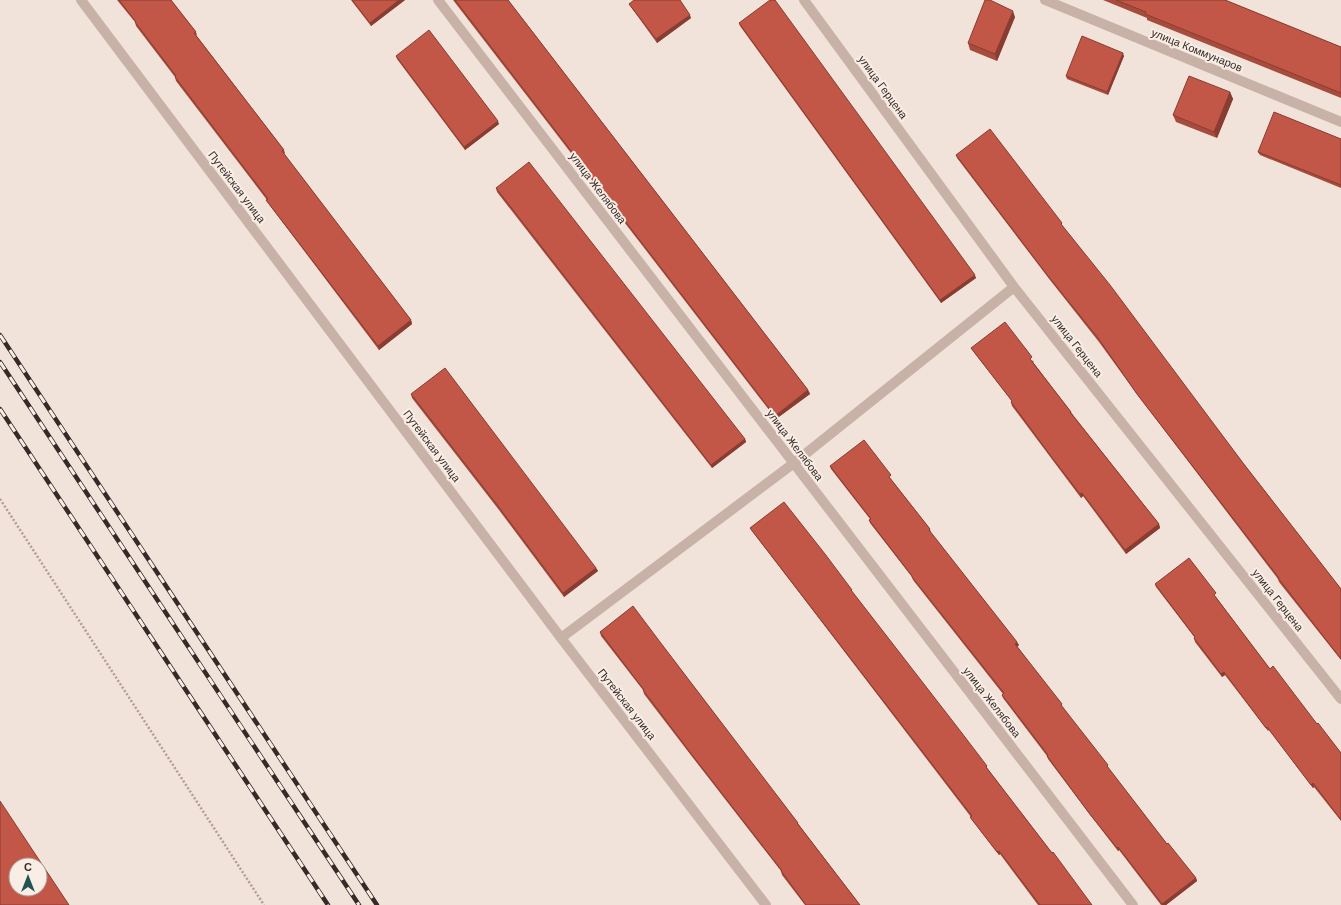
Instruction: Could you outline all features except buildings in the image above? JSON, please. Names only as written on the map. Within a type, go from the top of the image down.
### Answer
[{"type":"street","name":"Путейская улица","points":[[81,0],[561,638],[766,905]]},
{"type":"street","name":"улица Желябова","points":[[438,0],[1133,905]]},
{"type":"street","name":"улица Герцена","points":[[804,0],[1014,287],[1341,699]]},
{"type":"street","name":"улица Коммунаров","points":[[1044,0],[1341,122]]},
{"type":"street","points":[[561,638],[794,464],[1014,287]]},
{"type":"path","points":[[0,499],[264,905]]},
{"type":"railway","points":[[0,335],[377,905]]},
{"type":"railway","points":[[0,362],[359,905]]},
{"type":"railway","points":[[0,409],[328,905]]}]
